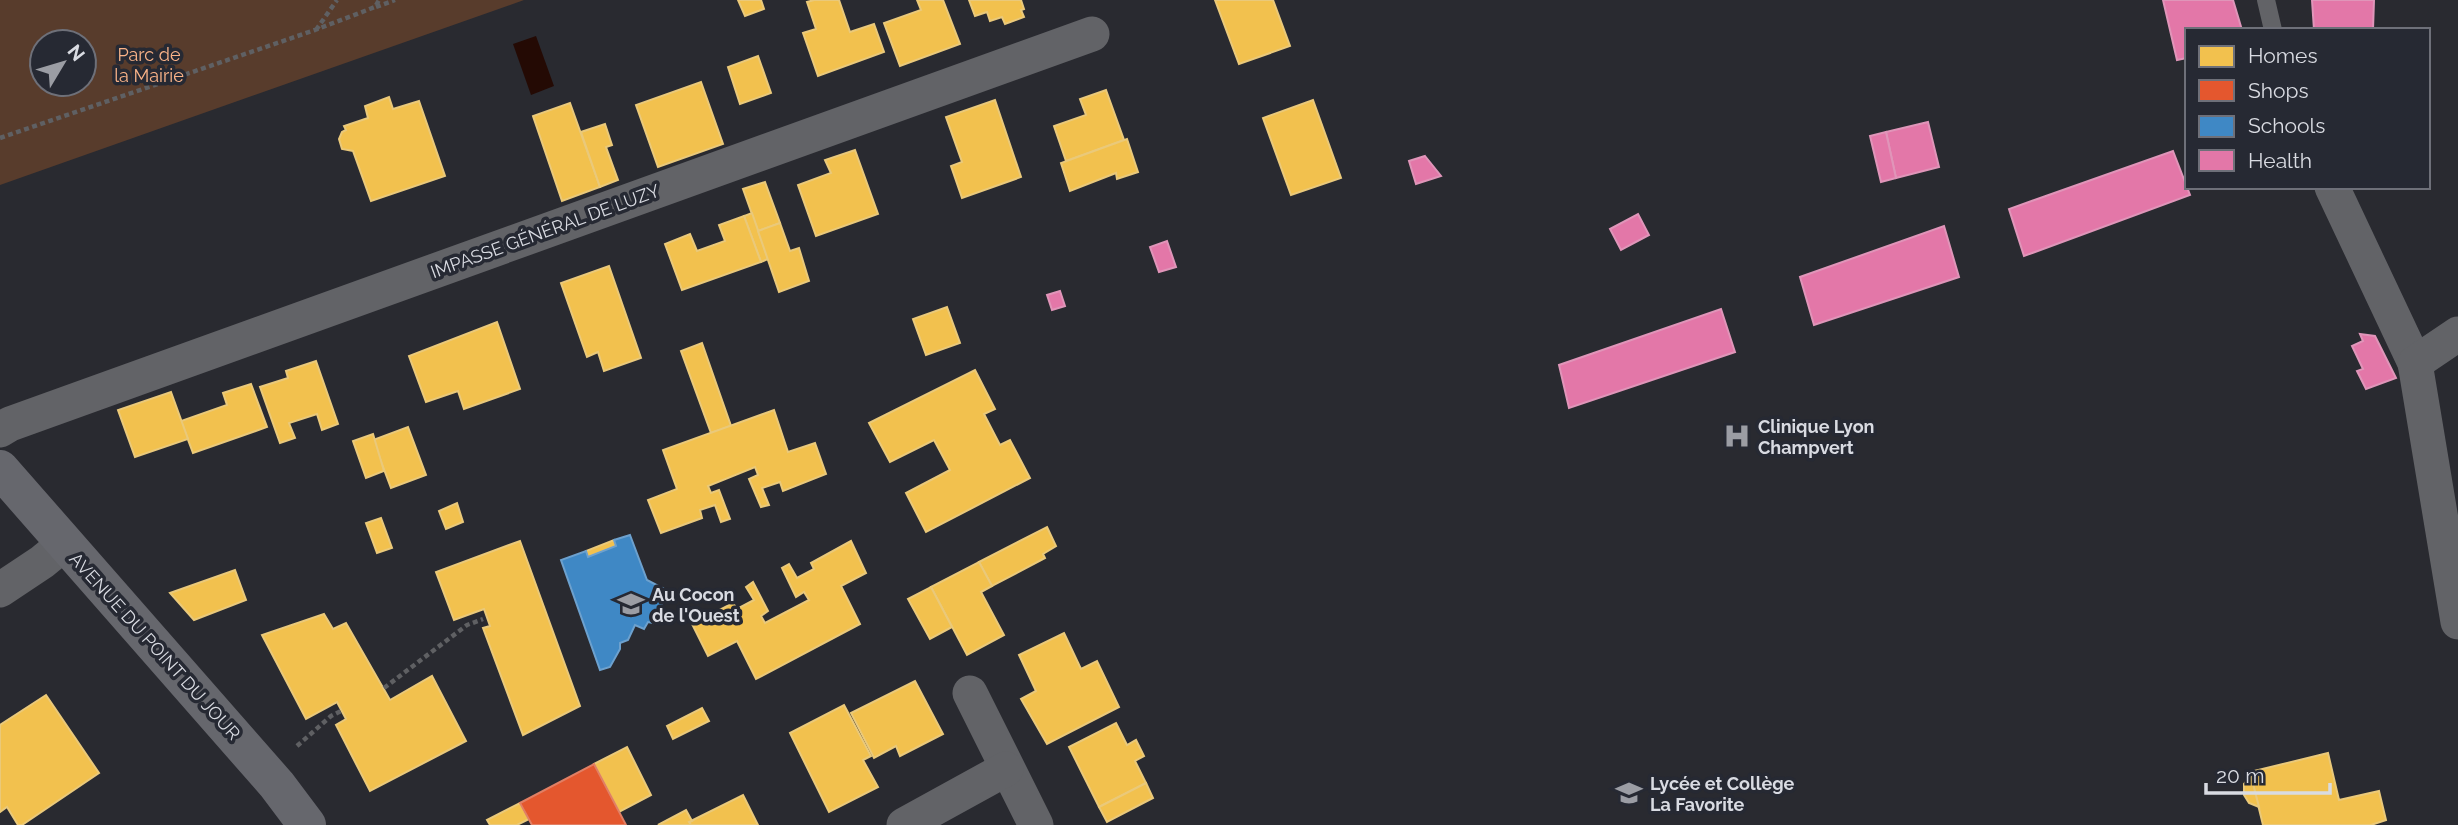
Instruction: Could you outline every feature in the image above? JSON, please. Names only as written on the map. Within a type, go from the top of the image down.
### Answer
[{"type":"main road","name":"AVENUE DU POINT DU JOUR","points":[[0,469],[259,764],[307,825]]},
{"type":"street","name":"IMPASSE GÉNÉRAL DE LUZY","points":[[0,430],[10,424],[1091,34]]},
{"type":"street","points":[[2333,189],[2415,363],[2458,622]]},
{"type":"street","points":[[2415,363],[2458,334]]},
{"type":"street","points":[[0,590],[64,544]]},
{"type":"street","points":[[970,693],[1035,825]]},
{"type":"street","points":[[904,825],[1006,769]]},
{"type":"lane","points":[[2266,0],[2273,28]]},
{"type":"path","points":[[315,30],[337,0]]},
{"type":"path","points":[[375,7],[379,0]]},
{"type":"path","points":[[0,138],[395,0]]},
{"type":"path","points":[[384,688],[467,625],[483,620]]},
{"type":"path","points":[[296,746],[331,716],[341,711]]},
{"type":"green space","name":"Parc de la Mairie","points":[[0,0],[524,0],[0,185]]},
{"type":"shaded area","points":[[536,36],[554,86],[531,95],[513,44]]},
{"type":"building: Homes","points":[[738,0],[761,0],[764,9],[745,16]]},
{"type":"building: Homes","points":[[839,0],[850,32],[874,24],[884,52],[818,76],[803,33],[816,29],[807,2]]},
{"type":"building: Homes","points":[[917,0],[943,0],[960,44],[900,66],[884,23],[921,10]]},
{"type":"building: Homes","points":[[969,0],[1021,0],[1024,17],[1005,24],[1002,17],[990,21],[987,12],[975,16]]},
{"type":"building: Homes","points":[[1215,0],[1273,0],[1290,46],[1239,64]]},
{"type":"building: Homes","points":[[758,56],[771,93],[740,104],[728,67]]},
{"type":"building: Homes","points":[[701,82],[723,144],[658,167],[636,105]]},
{"type":"building: Homes","points":[[1106,90],[1124,140],[1066,161],[1054,126],[1086,115],[1080,99]]},
{"type":"building: Homes","points":[[389,97],[393,109],[419,101],[445,176],[371,201],[353,151],[342,149],[339,139],[346,130],[344,126],[368,118],[365,106]]},
{"type":"building: Homes","points":[[995,100],[1021,177],[962,198],[951,166],[962,162],[946,117]]},
{"type":"building: Homes","points":[[1313,100],[1341,178],[1291,195],[1263,118]]},
{"type":"building: Homes","points":[[570,103],[600,187],[562,201],[533,116]]},
{"type":"building: Homes","points":[[605,124],[612,145],[606,147],[618,180],[600,187],[581,132]]},
{"type":"building: Homes","points":[[1127,139],[1138,172],[1117,179],[1116,173],[1070,191],[1061,163]]},
{"type":"building: Homes","points":[[855,150],[878,214],[816,236],[798,185],[831,173],[825,160]]},
{"type":"building: Homes","points":[[765,182],[780,223],[758,231],[743,189]]},
{"type":"building: Homes","points":[[752,213],[768,259],[761,262],[744,216]]},
{"type":"building: Homes","points":[[744,216],[761,262],[682,290],[665,244],[690,234],[697,251],[725,241],[719,225]]},
{"type":"building: Homes","points":[[780,223],[790,251],[799,248],[809,281],[779,292],[758,231]]},
{"type":"building: Homes","points":[[609,266],[641,358],[604,371],[598,352],[587,357],[561,283]]},
{"type":"building: Homes","points":[[947,307],[960,343],[926,355],[913,319]]},
{"type":"building: Homes","points":[[497,322],[520,389],[464,409],[458,391],[426,402],[409,356]]},
{"type":"building: Homes","points":[[702,343],[731,426],[711,433],[681,351]]},
{"type":"building: Homes","points":[[316,361],[338,424],[322,430],[317,414],[289,423],[295,438],[280,443],[260,387],[288,378],[286,371]]},
{"type":"building: Homes","points":[[975,370],[995,409],[984,414],[1000,445],[1010,440],[1030,478],[926,532],[906,493],[950,470],[934,440],[890,462],[869,423]]},
{"type":"building: Homes","points":[[251,384],[267,427],[193,453],[181,421],[227,405],[223,393]]},
{"type":"building: Homes","points":[[171,392],[188,439],[135,457],[118,410]]},
{"type":"building: Homes","points":[[774,410],[788,452],[815,443],[826,474],[783,491],[780,482],[762,488],[769,505],[761,507],[749,479],[758,475],[755,467],[708,486],[711,493],[719,490],[730,519],[721,522],[715,505],[700,510],[702,518],[661,533],[648,500],[677,489],[663,450]]},
{"type":"building: Homes","points":[[408,427],[426,475],[391,488],[373,440]]},
{"type":"building: Homes","points":[[373,434],[384,471],[366,478],[353,441]]},
{"type":"building: Homes","points":[[457,503],[463,522],[446,529],[439,511]]},
{"type":"building: Homes","points":[[381,518],[392,548],[377,553],[366,523]]},
{"type":"building: Homes","points":[[1047,527],[1056,546],[1043,554],[1045,558],[992,586],[979,562]]},
{"type":"building: Homes","points":[[614,540],[616,546],[588,557],[586,551]]},
{"type":"building: Homes","points":[[520,541],[580,706],[523,735],[483,628],[490,626],[484,609],[454,620],[436,572]]},
{"type":"building: Homes","points":[[851,541],[866,573],[841,586],[860,624],[756,679],[737,641],[708,656],[692,624],[733,603],[737,609],[754,600],[746,587],[753,582],[768,611],[761,616],[765,623],[809,600],[804,592],[796,597],[782,568],[789,564],[797,578],[814,569],[811,563]]},
{"type":"building: Homes","points":[[979,562],[992,586],[981,592],[1004,635],[967,655],[931,587]]},
{"type":"building: Homes","points":[[235,570],[246,600],[194,620],[170,593]]},
{"type":"building: Homes","points":[[931,587],[952,627],[930,639],[908,599]]},
{"type":"building: Homes","points":[[324,614],[333,629],[346,623],[390,700],[432,676],[466,741],[370,791],[336,725],[346,719],[337,702],[306,719],[262,635]]},
{"type":"building: Homes","points":[[1064,633],[1081,669],[1097,661],[1119,707],[1047,744],[1021,699],[1036,691],[1019,655]]},
{"type":"building: Homes","points":[[915,681],[943,734],[900,756],[896,746],[874,758],[851,713]]},
{"type":"building: Homes","points":[[46,695],[99,773],[22,825],[18,825],[7,807],[0,812],[0,725]]},
{"type":"building: Homes","points":[[844,705],[871,756],[863,760],[878,787],[829,812],[790,733]]},
{"type":"building: Homes","points":[[702,708],[709,721],[673,739],[667,726]]},
{"type":"building: Homes","points":[[1116,723],[1127,745],[1136,740],[1144,756],[1135,761],[1146,783],[1099,807],[1069,747]]},
{"type":"building: Homes","points":[[627,747],[651,795],[619,812],[594,764]]},
{"type":"building: Homes","points":[[2328,753],[2339,800],[2379,791],[2386,820],[2371,825],[2263,825],[2250,772]]},
{"type":"building: Homes","points":[[2251,776],[2259,807],[2249,803],[2244,795],[2244,784]]},
{"type":"building: Homes","points":[[1146,783],[1153,798],[1107,822],[1099,807]]},
{"type":"building: Homes","points":[[743,795],[758,825],[691,825],[689,822]]},
{"type":"building: Homes","points":[[520,803],[529,819],[517,825],[490,825],[487,820]]},
{"type":"building: Homes","points":[[686,810],[692,821],[689,822],[691,825],[658,825]]},
{"type":"building: Shops","points":[[594,764],[626,825],[532,825],[520,803]]},
{"type":"building: Schools","points":[[630,535],[647,580],[668,591],[653,623],[648,622],[644,629],[635,625],[628,640],[620,643],[620,649],[610,667],[600,670],[561,560],[586,551],[588,557],[616,546],[614,540]]},
{"type":"building: Health","points":[[2163,0],[2233,0],[2241,28],[2185,28],[2185,58],[2177,60]]},
{"type":"building: Health","points":[[2312,0],[2374,0],[2373,28],[2314,28]]},
{"type":"building: Health","points":[[1928,122],[1939,167],[1896,178],[1886,132]]},
{"type":"building: Health","points":[[1886,132],[1896,178],[1881,182],[1870,136]]},
{"type":"building: Health","points":[[2173,151],[2185,189],[2190,195],[2024,256],[2009,209]]},
{"type":"building: Health","points":[[1425,156],[1441,176],[1416,184],[1409,161]]},
{"type":"building: Health","points":[[1638,214],[1649,235],[1621,250],[1610,229]]},
{"type":"building: Health","points":[[1944,226],[1959,277],[1814,325],[1800,277]]},
{"type":"building: Health","points":[[1167,241],[1176,267],[1159,272],[1150,247]]},
{"type":"building: Health","points":[[1060,291],[1065,306],[1052,310],[1047,295]]},
{"type":"building: Health","points":[[1721,309],[1735,352],[1569,408],[1559,365]]},
{"type":"building: Health","points":[[2360,334],[2375,336],[2396,378],[2366,389],[2357,371],[2363,369],[2352,346],[2363,341]]},
{"type":"place","name":"Clinique Lyon Champvert","points":[[1737,436]]},
{"type":"place","name":"Au Cocon de l'Ouest","points":[[631,604]]},
{"type":"place","name":"Lycée et Collège La Favorite","points":[[1629,793]]}]
